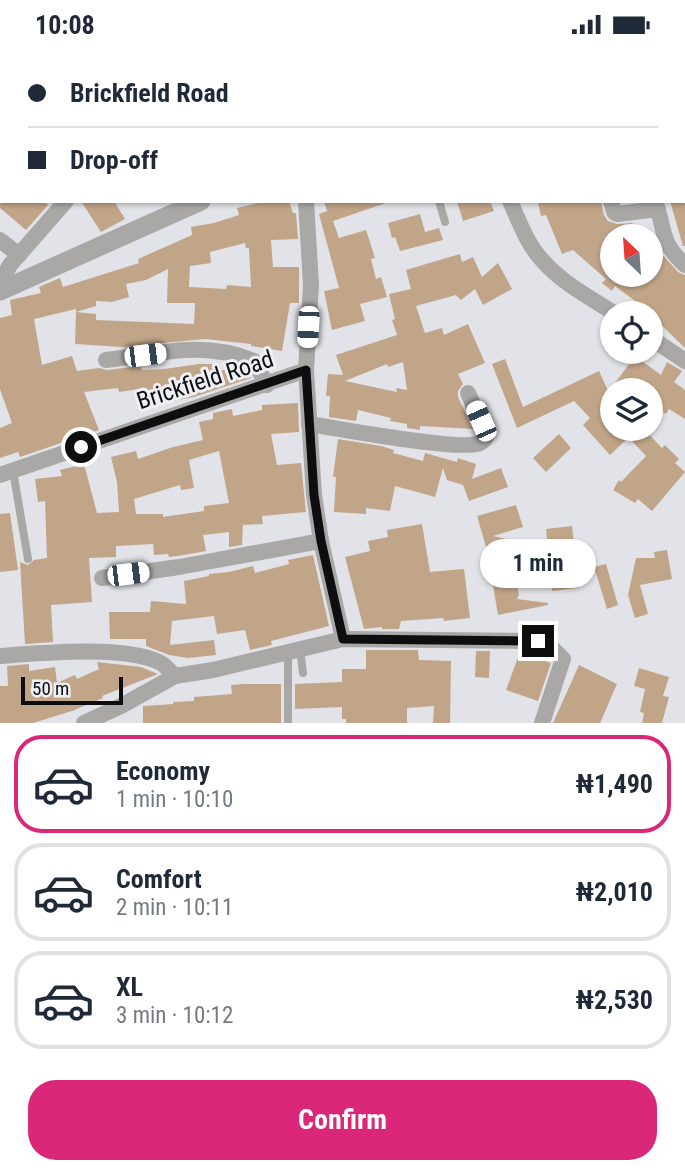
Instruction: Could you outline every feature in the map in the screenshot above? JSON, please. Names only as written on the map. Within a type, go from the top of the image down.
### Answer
[{"type":"street","points":[[0,283],[10,262],[64,203]]},
{"type":"street","points":[[0,291],[197,203]]},
{"type":"street","points":[[306,203],[311,285],[306,370],[314,495],[321,541],[343,639]]},
{"type":"street","points":[[511,203],[527,238],[541,259],[562,280],[600,304]]},
{"type":"street","points":[[612,203],[617,214],[657,205],[671,252],[685,265]]},
{"type":"street","points":[[0,240],[10,262]]},
{"type":"street","points":[[663,346],[685,361]]},
{"type":"street","points":[[106,360],[193,348],[221,350],[254,361],[267,385]]},
{"type":"street","name":"Brickfield Road","points":[[7,473],[186,409],[267,385],[306,370]]},
{"type":"street","points":[[309,424],[413,440],[470,445],[481,443],[488,435],[468,393]]},
{"type":"street","points":[[102,577],[179,568],[321,541]]},
{"type":"street","points":[[84,723],[175,676],[213,670],[343,639],[538,641],[550,646],[563,659],[541,723]]},
{"type":"street","points":[[0,656],[73,652],[121,653],[160,662],[175,676]]},
{"type":"lane","points":[[440,203],[445,222]]},
{"type":"lane","points":[[7,473],[28,559]]},
{"type":"lane","points":[[294,650],[303,673]]},
{"type":"lane","points":[[288,723],[294,650]]},
{"type":"building","points":[[0,203],[48,205],[26,230],[0,208]]},
{"type":"building","points":[[82,203],[115,203],[125,219],[101,232]]},
{"type":"building","points":[[258,203],[290,203],[293,213],[296,213],[298,239],[271,240],[273,267],[299,267],[299,303],[290,303],[282,351],[251,344],[205,339],[122,347],[75,344],[76,309],[34,319],[42,365],[72,356],[77,371],[141,366],[142,370],[164,369],[218,364],[218,370],[248,371],[251,378],[194,397],[173,401],[171,391],[148,394],[147,388],[119,392],[118,388],[84,392],[99,430],[20,457],[18,452],[0,458],[0,428],[12,423],[0,389],[0,318],[12,315],[10,300],[41,293],[39,287],[60,278],[63,287],[139,263],[138,259],[192,235],[191,227],[239,215],[237,208]],"holes":[[[245,243],[246,248],[249,248],[251,287],[189,287],[190,266],[211,263],[210,252]],[[168,269],[167,303],[195,303],[194,324],[96,320],[96,314],[76,312],[96,306],[96,301],[112,302],[129,297],[126,284],[146,280]]]},
{"type":"building","points":[[325,203],[386,203],[333,221],[339,238],[366,230],[375,258],[371,259],[376,279],[381,277],[387,297],[360,304],[365,321],[332,330],[324,291],[339,288],[319,214],[327,211]]},
{"type":"building","points":[[458,203],[491,203],[494,211],[463,221]]},
{"type":"building","points":[[538,203],[601,203],[608,221],[617,224],[600,224],[600,274],[573,250],[562,254],[546,215],[541,216]]},
{"type":"building","points":[[671,203],[685,203],[683,246]]},
{"type":"building","points":[[420,214],[425,232],[439,228],[443,240],[400,251],[395,237],[392,238],[388,223]]},
{"type":"building","points":[[460,254],[462,262],[473,257],[482,277],[498,263],[512,289],[483,305],[475,289],[461,300],[456,295],[416,306],[425,333],[442,328],[444,335],[468,324],[485,363],[458,374],[463,384],[458,391],[458,397],[473,429],[420,426],[420,430],[407,428],[407,424],[390,421],[391,418],[358,410],[356,421],[329,417],[330,396],[326,396],[328,374],[343,375],[336,355],[397,335],[389,294],[411,289],[406,270]],"holes":[[[403,362],[407,390],[396,388],[397,392],[345,381],[387,364],[388,367]]]},
{"type":"building","points":[[663,255],[678,272],[685,275],[685,348],[663,327],[663,301],[635,301],[616,287],[663,287]]},
{"type":"building","points":[[505,359],[523,407],[599,371],[602,378],[600,378],[600,441],[625,441],[610,455],[583,425],[590,418],[574,401],[517,428],[492,364]]},
{"type":"building","points":[[667,362],[682,371],[674,382],[685,390],[685,419],[669,409],[666,414],[663,412],[663,378],[619,378],[629,364],[646,364],[661,375]]},
{"type":"building","points":[[298,403],[299,432],[271,434],[277,465],[301,463],[306,512],[262,516],[263,524],[243,525],[242,545],[229,547],[229,532],[203,535],[206,551],[169,557],[168,554],[154,555],[153,544],[116,546],[116,557],[89,558],[92,602],[51,605],[53,642],[25,644],[20,562],[28,565],[34,560],[47,558],[45,501],[38,502],[35,479],[62,476],[60,470],[84,464],[97,513],[119,512],[117,482],[111,457],[136,451],[138,459],[203,440],[199,422],[213,419],[213,413],[232,409],[233,416],[262,410],[262,405]],"holes":[[[219,451],[229,503],[204,506],[204,511],[163,517],[163,514],[136,514],[134,499],[180,485],[181,490],[194,488],[189,460]]]},
{"type":"building","points":[[559,434],[571,448],[546,472],[533,458]]},
{"type":"building","points":[[338,439],[381,446],[394,450],[393,453],[423,461],[425,453],[457,462],[458,458],[476,464],[472,479],[501,468],[508,487],[469,501],[463,485],[447,480],[443,468],[435,497],[395,486],[390,511],[366,508],[366,514],[334,512],[336,477],[333,477]]},
{"type":"building","points":[[632,441],[655,441],[662,448],[665,445],[679,459],[675,463],[685,472],[652,511],[638,499],[635,503],[613,490],[619,480],[621,482],[646,456]]},
{"type":"building","points":[[516,505],[523,527],[493,536],[534,545],[531,558],[511,554],[519,595],[517,599],[548,605],[498,615],[487,550],[477,516]]},
{"type":"building","points":[[10,513],[18,570],[0,572],[0,514]]},
{"type":"building","points":[[422,524],[430,572],[464,569],[470,618],[401,621],[399,629],[364,629],[345,557],[370,551],[368,541],[388,537],[387,530]]},
{"type":"building","points":[[572,526],[579,588],[552,591],[546,529]]},
{"type":"building","points":[[667,550],[672,579],[640,585],[648,614],[635,618],[628,595],[636,558],[655,558],[654,552]]},
{"type":"building","points":[[313,555],[329,626],[271,641],[272,645],[250,650],[245,630],[217,634],[214,616],[172,621],[170,645],[214,640],[216,655],[188,658],[169,655],[146,646],[146,639],[110,639],[109,612],[150,612],[151,601],[186,604],[184,581],[253,566],[255,573],[289,564],[288,560]]},
{"type":"building","points":[[606,564],[618,605],[607,609],[594,567]]},
{"type":"building","points":[[366,650],[418,650],[419,660],[451,661],[450,723],[433,723],[434,706],[407,708],[407,723],[346,723],[346,719],[342,719],[342,707],[295,709],[295,684],[342,682],[342,669],[366,669]]},
{"type":"building","points":[[476,651],[490,651],[489,678],[475,677]]},
{"type":"building","points":[[520,652],[551,663],[538,701],[506,690]]},
{"type":"building","points":[[97,662],[141,667],[158,674],[72,711],[33,723],[0,723],[0,686],[8,686],[7,666],[29,664],[29,671],[55,667],[57,683],[75,675],[77,679],[99,669]]},
{"type":"building","points":[[579,665],[617,684],[600,723],[553,723]]},
{"type":"building","points":[[639,668],[669,677],[663,696],[669,697],[662,723],[642,723],[644,713],[640,712],[645,689],[634,686]]},
{"type":"building","points":[[281,684],[281,723],[143,723],[143,706],[194,701],[194,697],[232,694],[231,685]]},
{"type":"route","points":[[81,447],[306,370],[314,495],[321,541],[343,639],[538,641]]}]
